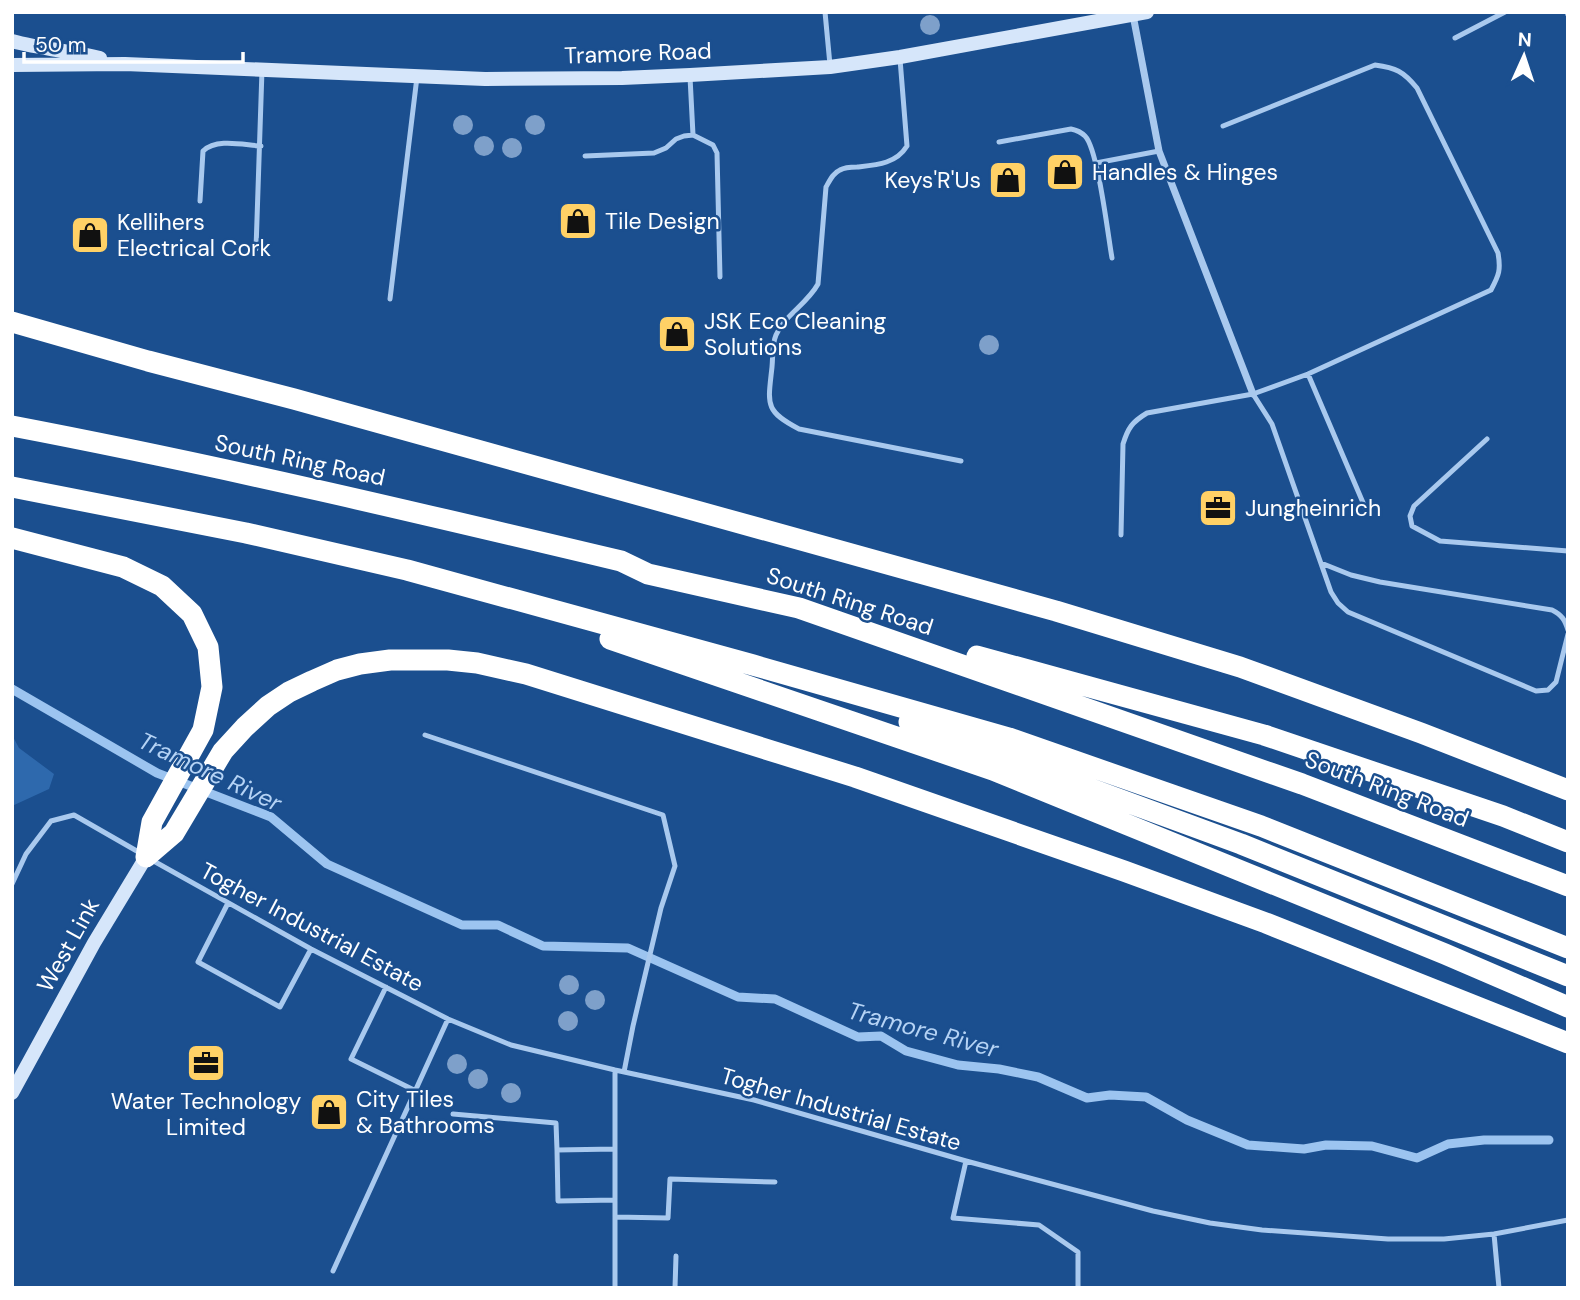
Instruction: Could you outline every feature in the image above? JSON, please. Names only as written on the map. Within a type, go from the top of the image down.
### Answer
[{"type":"highway","points":[[12,321],[148,361],[294,399],[1056,611],[1240,667],[1568,790]]},
{"type":"highway","name":"South Ring Road","points":[[12,426],[350,497],[621,561],[648,574],[799,608],[1303,784],[1568,886]]},
{"type":"highway","points":[[12,487],[246,533],[407,570],[1009,737],[1261,826],[1568,948]]},
{"type":"highway","points":[[12,538],[123,567],[162,586],[192,614],[208,647],[212,687],[203,730],[152,822],[146,856]]},
{"type":"highway","points":[[407,570],[993,770],[1419,943],[1568,1007]]},
{"type":"highway","points":[[799,608],[1265,735],[1503,816],[1568,842]]},
{"type":"highway","points":[[146,856],[174,833],[223,751],[268,706],[289,692],[337,670],[360,664],[390,660],[477,663],[526,674],[842,773],[1099,862],[1266,923],[1568,1043]]},
{"type":"highway","points":[[753,665],[1241,844],[1568,976]]},
{"type":"street","name":"Tramore Road","points":[[12,65],[125,64],[417,77],[553,79],[690,75],[830,67],[1140,14]]},
{"type":"street","points":[[1140,14],[1159,151],[1253,394]]},
{"type":"street","name":"Tramore Road","points":[[12,41],[125,64]]},
{"type":"street","name":"West Link","points":[[12,1093],[94,943],[146,856]]},
{"type":"lane","points":[[825,12],[830,67]]},
{"type":"lane","points":[[1455,38],[1505,12]]},
{"type":"lane","points":[[900,57],[907,146],[902,154],[893,160],[844,168],[831,177],[826,187],[818,284],[812,296],[785,321],[776,335],[768,399],[774,413],[799,429],[961,461]]},
{"type":"lane","points":[[1121,535],[1123,444],[1135,420],[1147,413],[1253,394],[1308,374],[1490,290],[1501,267],[1498,253],[1417,88],[1406,75],[1393,67],[1375,65],[1223,126]]},
{"type":"lane","points":[[256,249],[262,70]]},
{"type":"lane","points":[[690,75],[693,135]]},
{"type":"lane","points":[[390,299],[417,77]]},
{"type":"lane","points":[[999,142],[1071,129],[1085,136],[1096,163],[1112,258]]},
{"type":"lane","points":[[585,156],[654,153],[666,148],[676,139],[693,135],[713,145],[717,153],[720,277]]},
{"type":"lane","points":[[200,201],[203,151],[207,147],[217,144],[261,146]]},
{"type":"lane","points":[[1096,163],[1159,151]]},
{"type":"lane","points":[[1308,374],[1367,512]]},
{"type":"lane","points":[[1253,394],[1272,424],[1331,592],[1338,603],[1348,612],[1536,691],[1548,690],[1556,682],[1568,632],[1561,614],[1552,610],[1380,582],[1351,575],[1321,563]]},
{"type":"lane","points":[[1487,439],[1414,506],[1410,516],[1412,526],[1440,541],[1568,551]]},
{"type":"lane","points":[[425,735],[663,815],[675,866],[658,919],[624,1072]]},
{"type":"lane","name":"Togher Industrial Estate","points":[[12,884],[26,854],[51,821],[74,815],[311,949],[448,1019],[512,1045],[754,1100],[966,1161],[1153,1211],[1210,1223],[1323,1236],[1444,1239],[1494,1234],[1568,1220]]},
{"type":"lane","points":[[228,903],[198,962],[281,1007],[311,949]]},
{"type":"lane","points":[[386,987],[351,1059],[416,1091]]},
{"type":"lane","points":[[333,1271],[448,1019]]},
{"type":"lane","points":[[615,1070],[615,1288]]},
{"type":"lane","points":[[453,1114],[556,1123],[558,1201],[615,1200]]},
{"type":"lane","points":[[557,1150],[615,1149]]},
{"type":"lane","points":[[966,1161],[953,1217],[1040,1224],[1078,1252],[1078,1288]]},
{"type":"lane","points":[[615,1217],[668,1218],[670,1179],[775,1182]]},
{"type":"lane","points":[[1494,1234],[1499,1288]]},
{"type":"lane","points":[[675,1288],[676,1256]]},
{"type":"shaded area","points":[[12,735],[19,748],[54,774],[49,789],[12,806]]},
{"type":"waterway","name":"Tramore River","points":[[12,689],[157,773],[271,817],[327,864],[462,925],[498,925],[543,946],[628,948],[738,997],[775,999],[858,1037],[881,1036],[906,1051],[958,1065],[999,1069],[1038,1077],[1087,1098],[1110,1095],[1146,1097],[1187,1120],[1248,1145],[1304,1149],[1326,1145],[1372,1146],[1417,1158],[1448,1144],[1484,1140],[1549,1140]]},
{"type":"place","name":"Handles & Hinges","points":[[1065,172]]},
{"type":"place","name":"Keys'R'Us","points":[[1008,180]]},
{"type":"place","name":"Tile Design","points":[[578,221]]},
{"type":"place","name":"Kellihers Electrical Cork","points":[[90,235]]},
{"type":"place","name":"JSK Eco Cleaning Solutions","points":[[677,334]]},
{"type":"place","name":"Jungheinrich","points":[[1218,508]]},
{"type":"place","name":"Water Technology Limited","points":[[206,1063]]},
{"type":"place","name":"City Tiles & Bathrooms","points":[[329,1112]]}]
